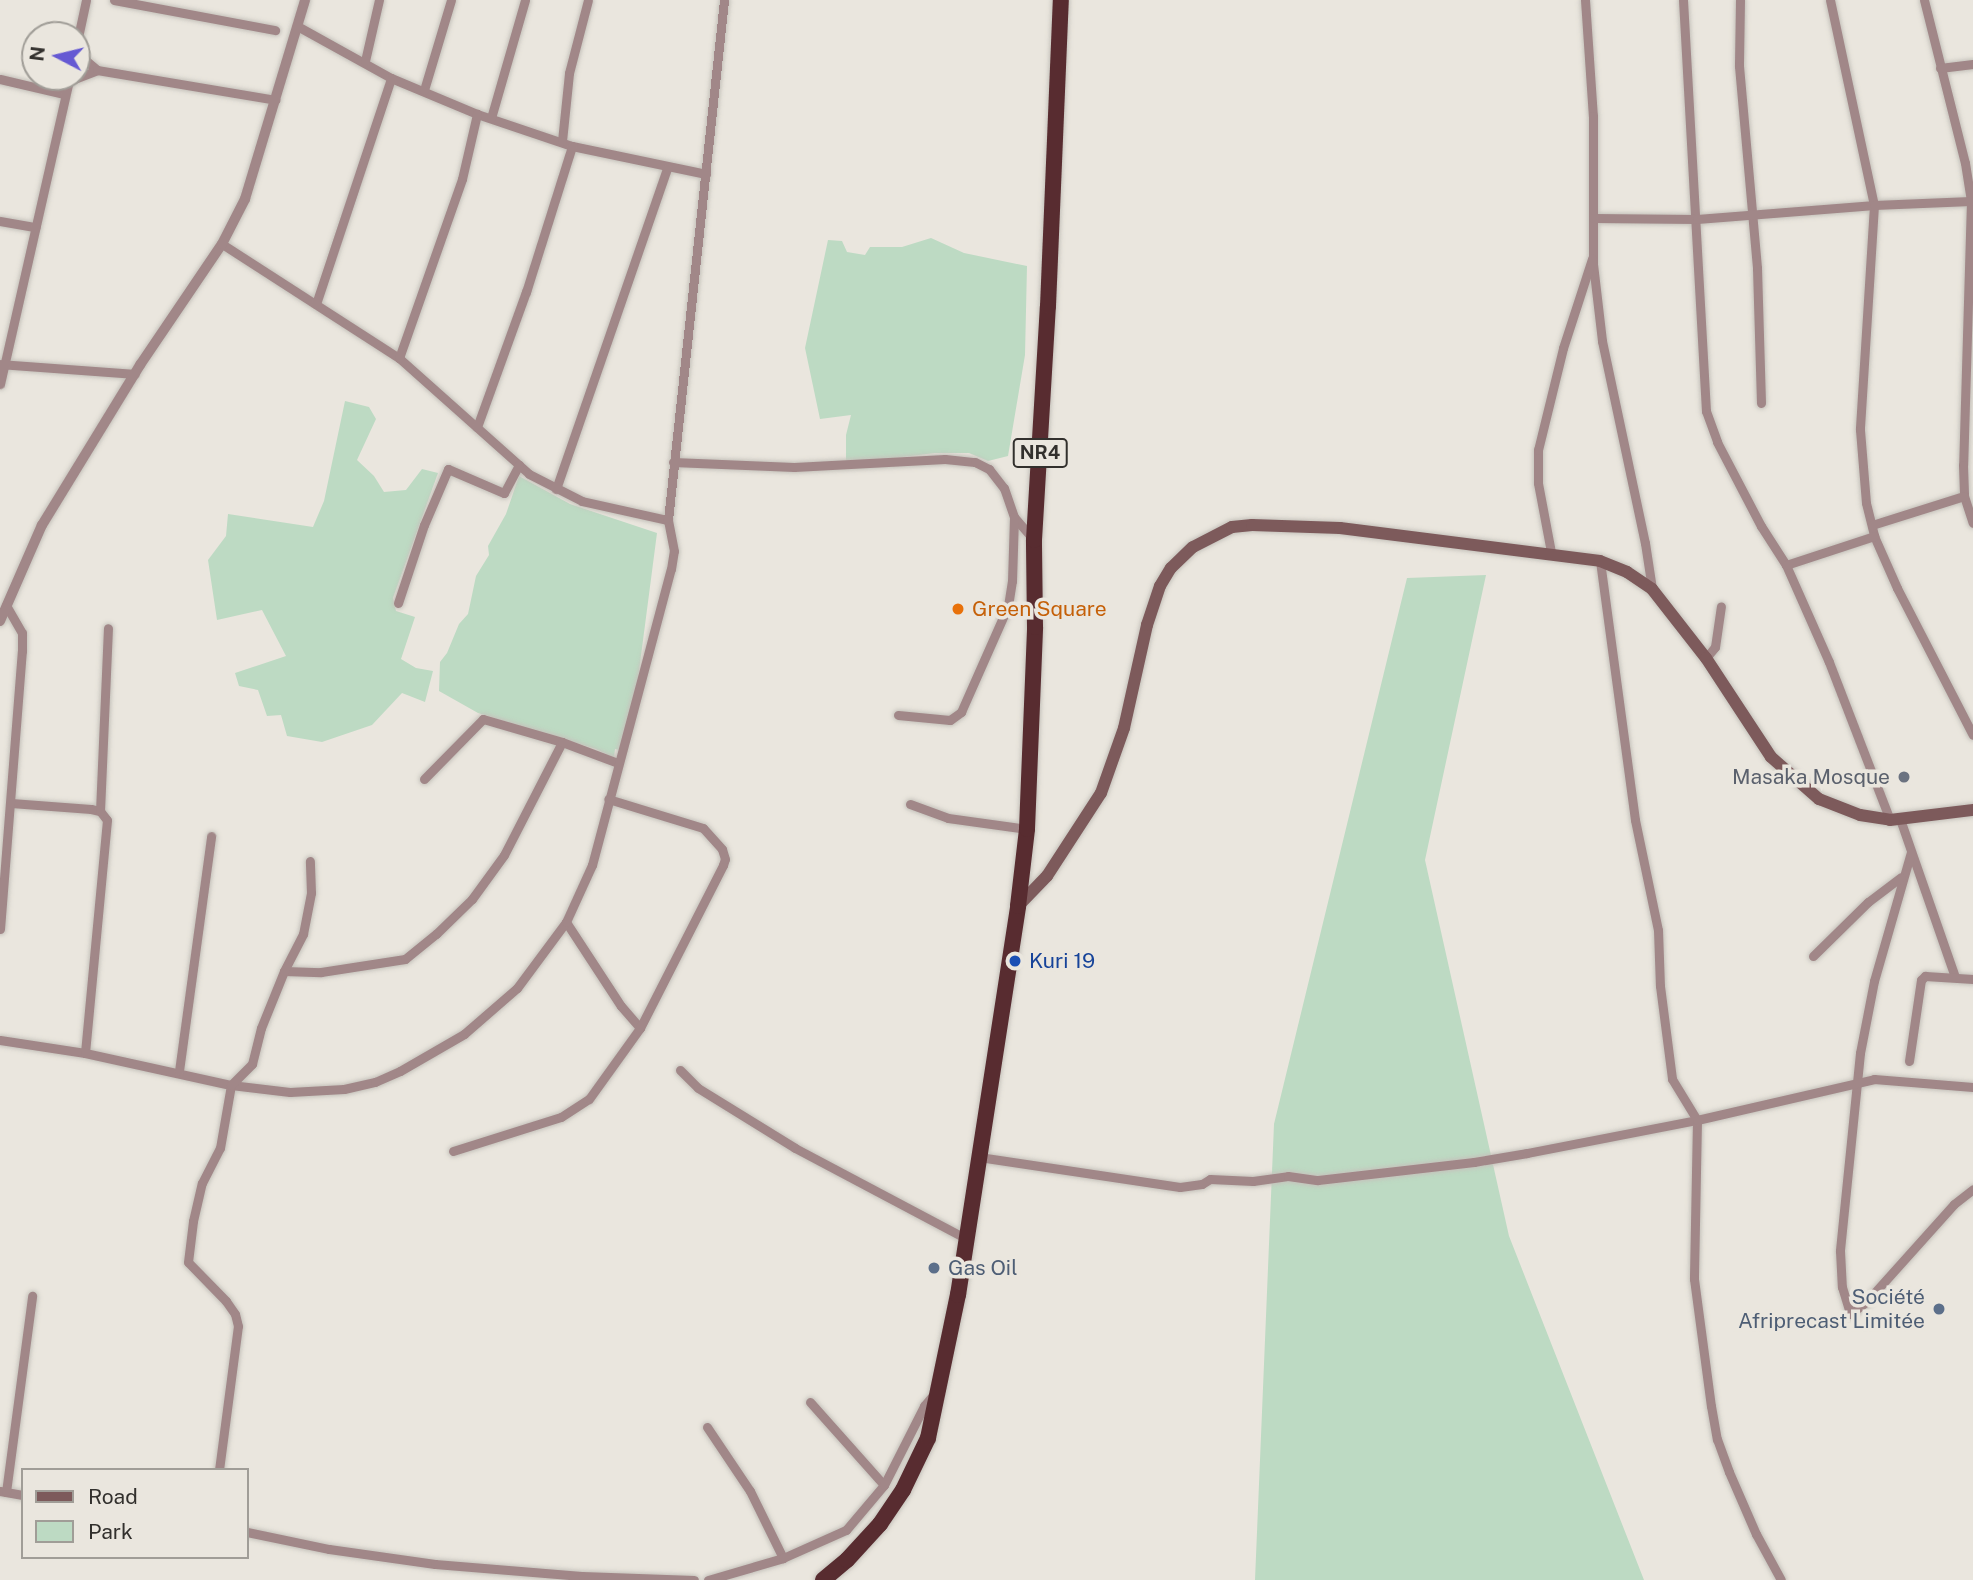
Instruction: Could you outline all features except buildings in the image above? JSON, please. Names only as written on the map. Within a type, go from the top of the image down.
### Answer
[{"type":"highway","name":"NR4","points":[[823,1580],[863,1543],[903,1490],[928,1438],[941,1386],[967,1239],[1018,906],[1027,829],[1035,627],[1034,540],[1048,306],[1061,0]]},
{"type":"main road","points":[[1018,906],[1047,876],[1101,793],[1129,713],[1152,606],[1171,568],[1193,547],[1232,527],[1279,525],[1340,528],[1551,552],[1600,561],[1627,572],[1651,589],[1706,657],[1771,757],[1819,799],[1841,809],[1895,820],[1973,810]]},
{"type":"street","points":[[82,21],[86,0]]},
{"type":"street","points":[[114,0],[275,30]]},
{"type":"street","points":[[0,621],[41,525],[135,374],[222,244],[245,199],[299,27],[304,0]]},
{"type":"street","points":[[365,61],[379,0]]},
{"type":"street","points":[[424,90],[452,0]]},
{"type":"street","points":[[491,118],[525,0]]},
{"type":"street","points":[[562,141],[569,73],[588,0]]},
{"type":"street","points":[[0,1040],[179,1071],[231,1085],[319,1091],[375,1082],[400,1071],[464,1034],[495,1009],[517,988],[566,922],[593,865],[608,799],[667,593],[674,551],[668,520],[673,462],[724,0]]},
{"type":"street","points":[[1585,0],[1593,116],[1593,256],[1602,341],[1646,543],[1651,589]]},
{"type":"street","points":[[1683,0],[1697,219],[1701,363],[1706,411],[1717,442],[1761,526],[1786,565],[1829,662],[1911,852],[1955,977]]},
{"type":"street","points":[[1740,0],[1739,66],[1757,268],[1761,403]]},
{"type":"street","points":[[1830,0],[1874,205],[1860,452],[1873,530],[1973,735]]},
{"type":"street","points":[[1924,0],[1965,163],[1971,201],[1963,429],[1964,496],[1973,523]]},
{"type":"street","points":[[299,27],[365,61],[391,78],[477,114],[572,146],[667,168],[706,174]]},
{"type":"street","points":[[1940,68],[1973,64]]},
{"type":"street","points":[[91,65],[97,70]]},
{"type":"street","points":[[91,72],[97,70],[276,100]]},
{"type":"street","points":[[316,304],[391,78]]},
{"type":"street","points":[[0,79],[64,94]]},
{"type":"street","points":[[0,383],[2,364],[65,91]]},
{"type":"street","points":[[399,358],[462,179],[477,114]]},
{"type":"street","points":[[477,427],[526,292],[572,146]]},
{"type":"street","points":[[556,489],[667,168]]},
{"type":"street","points":[[1593,218],[1697,219],[1874,205],[1971,201]]},
{"type":"street","points":[[0,221],[35,228]]},
{"type":"street","points":[[222,244],[399,358],[519,465],[556,489],[582,501],[668,520]]},
{"type":"street","points":[[1551,552],[1538,483],[1538,450],[1563,348],[1593,256]]},
{"type":"street","points":[[2,364],[135,374]]},
{"type":"street","points":[[673,462],[794,467],[961,459],[989,469],[1004,488],[1014,517],[1013,581],[1008,606],[961,712],[950,720],[898,715]]},
{"type":"street","points":[[398,603],[424,525],[448,468],[504,494],[519,465]]},
{"type":"street","points":[[1786,565],[1964,496]]},
{"type":"street","points":[[1014,517],[1034,540]]},
{"type":"street","points":[[1600,561],[1635,820],[1658,930],[1660,986],[1671,1079],[1697,1121],[1694,1279],[1711,1406],[1717,1439],[1730,1472],[1756,1535],[1781,1580]]},
{"type":"street","points":[[0,929],[22,633],[6,604]]},
{"type":"street","points":[[1706,657],[1715,647],[1721,606]]},
{"type":"street","points":[[85,1053],[107,838],[107,820],[100,811],[108,628]]},
{"type":"street","points":[[424,779],[483,719],[562,742],[618,763]]},
{"type":"street","points":[[284,971],[321,972],[358,968],[395,962],[417,951],[472,899],[504,855],[562,742]]},
{"type":"street","points":[[0,781],[11,781]]},
{"type":"street","points":[[453,1151],[561,1117],[578,1109],[596,1090],[640,1028],[700,915],[723,865],[724,853],[703,828],[608,799]]},
{"type":"street","points":[[11,803],[100,811]]},
{"type":"street","points":[[910,804],[948,818],[1027,829]]},
{"type":"street","points":[[179,1071],[212,836]]},
{"type":"street","points":[[1911,852],[1901,877],[1867,1011],[1857,1082],[1840,1251],[1842,1287],[1850,1314],[1867,1300],[1954,1204],[1973,1189]]},
{"type":"street","points":[[219,1468],[238,1326],[235,1314],[206,1278],[191,1268],[188,1256],[202,1183],[220,1148],[231,1085],[252,1064],[261,1028],[284,971],[303,934],[308,914],[310,861]]},
{"type":"street","points":[[1813,956],[1868,902],[1901,877]]},
{"type":"street","points":[[566,922],[621,1006],[640,1028]]},
{"type":"street","points":[[1909,1062],[1919,983],[1926,976],[1973,979]]},
{"type":"street","points":[[680,1070],[698,1088],[794,1147],[967,1239]]},
{"type":"street","points":[[979,1157],[1180,1187],[1210,1180],[1253,1181],[1288,1175],[1318,1180],[1474,1163],[1697,1121],[1857,1082],[1885,1078],[1973,1087]]},
{"type":"street","points":[[21,1495],[3,1492],[32,1296]]},
{"type":"street","points":[[708,1580],[783,1558],[846,1530],[884,1485],[924,1406],[941,1386]]},
{"type":"street","points":[[810,1402],[884,1485]]},
{"type":"street","points":[[707,1427],[750,1491],[783,1558]]},
{"type":"street","points":[[248,1532],[329,1549],[435,1564],[582,1576],[694,1580]]},
{"type":"green space","points":[[931,238],[964,253],[1027,266],[1025,355],[1008,456],[988,461],[969,453],[935,453],[846,464],[846,435],[851,415],[820,419],[805,348],[828,240],[842,241],[847,252],[865,255],[870,247],[902,247]]},
{"type":"green space","points":[[345,401],[369,407],[376,419],[357,460],[374,476],[384,492],[406,490],[422,469],[438,473],[393,598],[396,611],[415,617],[401,659],[416,668],[433,671],[425,702],[402,693],[372,725],[322,742],[287,736],[281,715],[267,716],[258,690],[239,686],[235,673],[286,656],[262,610],[217,620],[208,560],[226,536],[228,514],[313,527],[324,501]]},
{"type":"green space","points":[[519,476],[570,504],[657,533],[636,694],[620,750],[615,749],[614,758],[596,749],[478,713],[439,691],[440,662],[447,653],[459,624],[468,614],[476,576],[489,555],[488,546],[506,514]]},
{"type":"green space","points":[[1486,575],[1425,860],[1509,1236],[1644,1580],[1255,1580],[1274,1124],[1407,578]]},
{"type":"place","name":"Green Square","points":[[958,609]]},
{"type":"place","name":"Masaka Mosque","points":[[1904,777]]},
{"type":"place","name":"Kuri 19","points":[[1015,961]]},
{"type":"place","name":"Gas Oil","points":[[934,1268]]},
{"type":"place","name":"Société Afriprecast Limitée","points":[[1939,1309]]}]
